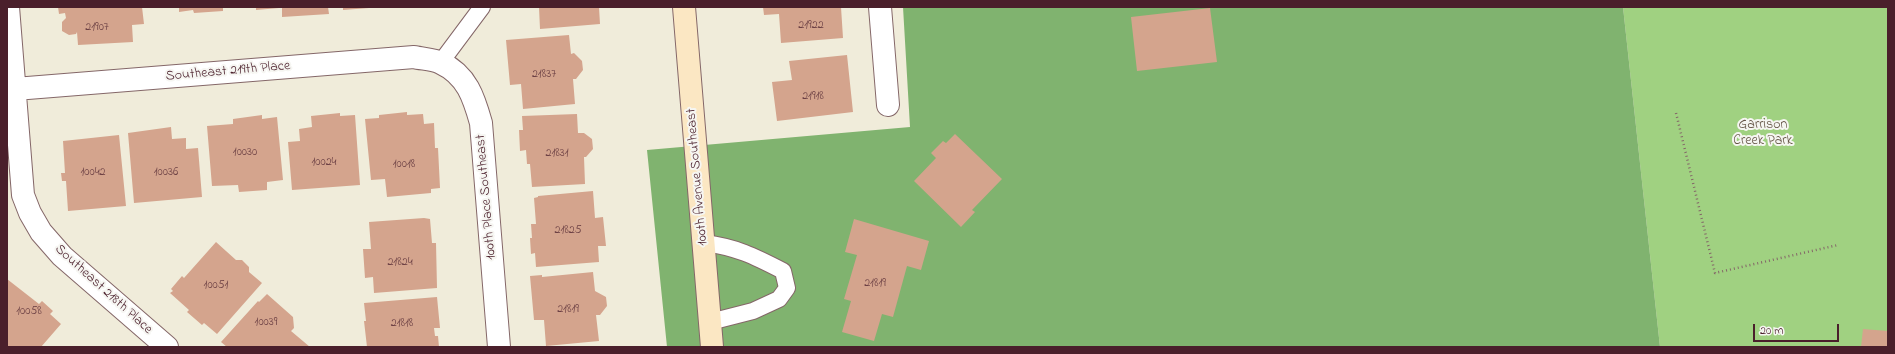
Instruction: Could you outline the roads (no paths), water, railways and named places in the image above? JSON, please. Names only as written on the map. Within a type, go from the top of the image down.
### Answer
[{"type":"street","name":"Southeast 218th Place","points":[[8,7],[23,195],[30,213],[41,232],[62,256],[167,347]]},
{"type":"street","name":"100th Avenue Southeast","points":[[684,7],[712,347]]},
{"type":"street","points":[[880,7],[888,105]]},
{"type":"street","name":"Southeast 219th Place","points":[[15,89],[414,57],[441,62]]},
{"type":"street","name":"100th Place Southeast","points":[[441,62],[459,76],[473,96],[481,123],[500,347]]},
{"type":"lane","points":[[441,62],[482,7]]},
{"type":"lane","points":[[704,243],[728,246],[754,256],[783,271],[787,288],[779,299],[766,305],[733,317],[710,322]]},
{"type":"park label","name":"Garrison Creek Park","points":[[1763,134]]}]
